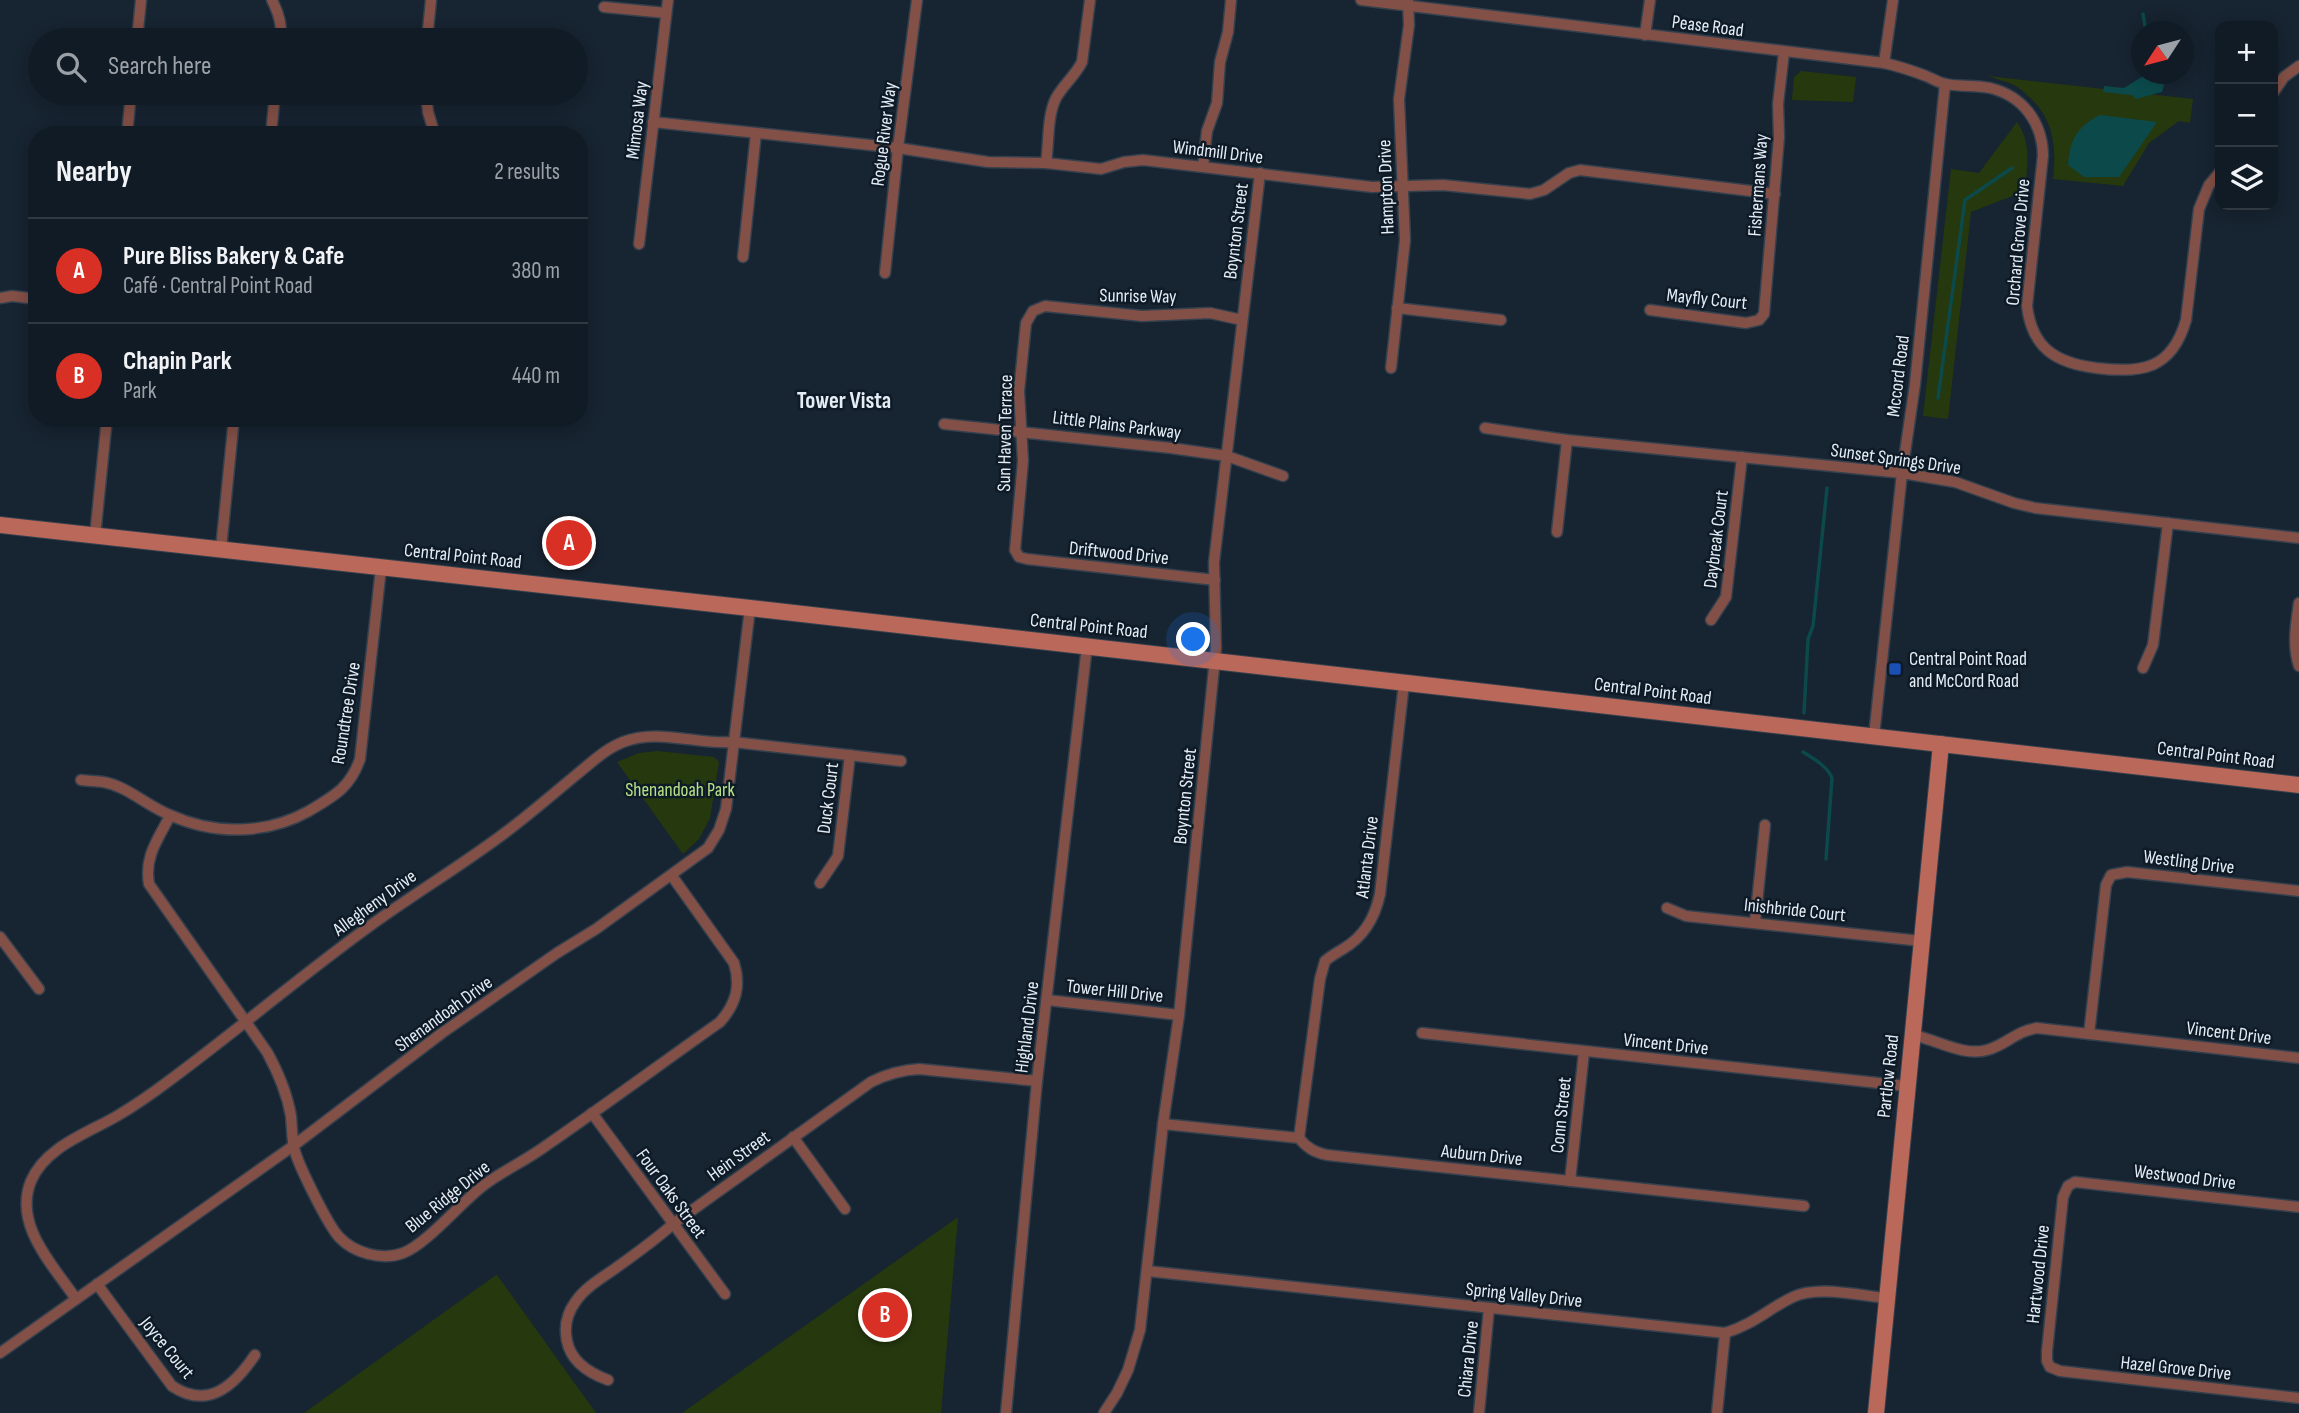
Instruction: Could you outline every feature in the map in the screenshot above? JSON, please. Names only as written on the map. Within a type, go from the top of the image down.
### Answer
[{"type":"street","points":[[138,28],[141,0]]},
{"type":"street","points":[[272,0],[282,28]]},
{"type":"street","points":[[428,28],[431,0]]},
{"type":"street","name":"Mimosa Way","points":[[639,244],[668,0]]},
{"type":"street","name":"Rogue River Way","points":[[885,273],[917,0]]},
{"type":"street","points":[[1046,163],[1052,106],[1082,62],[1090,0]]},
{"type":"street","points":[[1203,166],[1205,142],[1217,103],[1220,62],[1228,32],[1231,0]]},
{"type":"street","name":"Pease Road","points":[[1361,0],[1408,3],[1645,35],[1884,63]]},
{"type":"street","points":[[1645,35],[1650,0]]},
{"type":"street","points":[[1892,0],[1884,63],[1945,84]]},
{"type":"street","name":"Hampton Drive","points":[[1391,368],[1405,240],[1405,187],[1399,99],[1409,25],[1408,3]]},
{"type":"street","points":[[604,8],[666,13]]},
{"type":"street","name":"Fishermans Way","points":[[1759,320],[1764,314],[1765,306],[1780,137],[1778,104],[1784,52]]},
{"type":"street","points":[[2278,86],[2284,77],[2299,66]]},
{"type":"street","name":"Orchard Grove Drive","points":[[1945,84],[1988,88],[2011,96],[2031,114],[2038,126],[2043,155],[2027,306],[2028,320],[2044,348],[2056,358],[2072,365],[2123,372],[2154,365],[2174,348],[2181,338],[2186,320],[2199,209],[2215,178]]},
{"type":"street","name":"Mccord Road","points":[[1874,736],[1945,84]]},
{"type":"street","points":[[128,126],[130,105]]},
{"type":"street","points":[[272,126],[274,105]]},
{"type":"street","points":[[427,105],[432,126]]},
{"type":"street","name":"Windmill Drive","points":[[653,122],[898,148],[981,162],[1046,163],[1087,169],[1101,169],[1132,160],[1372,187],[1443,185],[1530,194],[1544,190],[1564,175],[1580,170],[1775,194]]},
{"type":"street","points":[[743,257],[756,133]]},
{"type":"street","name":"Boynton Street","points":[[1104,1413],[1117,1393],[1135,1352],[1140,1330],[1163,1124],[1179,1015],[1214,661],[1214,562],[1260,173]]},
{"type":"street","points":[[0,298],[28,298]]},
{"type":"street","name":"Sunrise Way","points":[[1033,310],[1045,306],[1142,316],[1210,313],[1242,320]]},
{"type":"street","points":[[1397,308],[1501,320]]},
{"type":"street","name":"Sun Haven Terrace","points":[[1019,557],[1015,550],[1022,483],[1019,391],[1026,323],[1033,310]]},
{"type":"street","name":"Mayfly Court","points":[[1650,310],[1746,323],[1759,320]]},
{"type":"street","name":"Little Plains Parkway","points":[[944,424],[1022,430],[1227,456],[1283,476]]},
{"type":"street","points":[[95,536],[106,427]]},
{"type":"street","points":[[221,549],[233,427]]},
{"type":"street","name":"Sunset Springs Drive","points":[[1485,428],[1567,440],[1902,473],[1955,482],[2035,508],[2299,538]]},
{"type":"street","points":[[1557,532],[1567,440]]},
{"type":"street","name":"Daybreak Court","points":[[1711,620],[1727,597],[1742,457]]},
{"type":"street","points":[[2143,668],[2153,645],[2168,523]]},
{"type":"street","name":"Central Point Road","points":[[0,525],[2299,785]]},
{"type":"street","name":"Driftwood Drive","points":[[1019,557],[1215,580]]},
{"type":"street","name":"Roundtree Drive","points":[[81,780],[104,782],[121,788],[170,816],[213,828],[237,830],[260,829],[297,817],[329,799],[349,782],[360,759],[381,568]]},
{"type":"street","points":[[2299,603],[2294,638],[2299,666]]},
{"type":"street","name":"Shenandoah Drive","points":[[0,1353],[293,1146],[442,1033],[672,876],[708,848],[719,830],[726,809],[750,608]]},
{"type":"street","name":"Highland Drive","points":[[1006,1413],[1037,1081],[1087,646]]},
{"type":"street","name":"Atlanta Drive","points":[[1300,1138],[1320,979],[1325,961],[1367,928],[1378,903],[1404,683]]},
{"type":"street","name":"Allegheny Drive","points":[[76,1299],[36,1241],[26,1212],[27,1197],[36,1171],[54,1152],[148,1097],[381,918],[497,838],[613,747],[639,737],[653,736],[901,761]]},
{"type":"street","name":"Partlow Road","points":[[1876,1413],[1941,744]]},
{"type":"street","name":"Duck Court","points":[[820,883],[838,856],[850,755]]},
{"type":"street","name":"Blue Ridge Drive","points":[[170,816],[149,857],[149,884],[267,1052],[281,1081],[290,1113],[293,1146],[297,1158],[338,1236],[348,1245],[367,1254],[389,1256],[404,1253],[484,1185],[592,1113],[720,1022],[729,1011],[735,999],[738,981],[734,963],[672,876]]},
{"type":"street","points":[[1755,922],[1765,825]]},
{"type":"street","name":"Westling Drive","points":[[2089,1034],[2106,885],[2111,875],[2127,872],[2299,891]]},
{"type":"street","name":"Inishbride Court","points":[[1667,908],[1686,916],[1921,941]]},
{"type":"street","points":[[0,937],[39,989]]},
{"type":"street","name":"Tower Hill Drive","points":[[1047,1000],[1179,1015]]},
{"type":"street","name":"Vincent Drive","points":[[1912,1035],[1977,1052],[1989,1050],[2026,1030],[2037,1028],[2299,1058]]},
{"type":"street","name":"Vincent Drive","points":[[1422,1033],[1906,1086]]},
{"type":"street","name":"Conn Street","points":[[1570,1181],[1584,1052]]},
{"type":"street","name":"Hein Street","points":[[608,1380],[591,1373],[575,1358],[567,1345],[567,1316],[575,1301],[673,1224],[871,1082],[886,1074],[903,1070],[942,1070],[1037,1081]]},
{"type":"street","name":"Four Oaks Street","points":[[592,1113],[724,1294]]},
{"type":"street","name":"Auburn Drive","points":[[1163,1124],[1300,1138],[1306,1146],[1327,1155],[1804,1206]]},
{"type":"street","points":[[793,1137],[845,1209]]},
{"type":"street","name":"Westwood Drive","points":[[2068,1186],[2081,1182],[2299,1207]]},
{"type":"street","name":"Hartwood Drive","points":[[2050,1367],[2047,1361],[2048,1338],[2063,1197],[2068,1186]]},
{"type":"street","name":"Spring Valley Drive","points":[[1147,1271],[1725,1333],[1742,1328],[1794,1296],[1807,1293],[1887,1298]]},
{"type":"street","name":"Joyce Court","points":[[97,1284],[172,1386],[182,1393],[194,1397],[215,1395],[242,1374],[255,1355]]},
{"type":"street","name":"Chiara Drive","points":[[1479,1413],[1489,1308]]},
{"type":"street","points":[[1717,1413],[1725,1333]]},
{"type":"street","name":"Hazel Grove Drive","points":[[2050,1367],[2060,1371],[2299,1398]]},
{"type":"green space","points":[[1801,71],[1856,77],[1853,102],[1792,100],[1794,77]]},
{"type":"green space","points":[[1988,76],[2193,99],[2190,123],[2179,121],[2149,143],[2123,186],[2053,179],[2053,144],[2043,113],[2017,87]]},
{"type":"green space","points":[[2017,122],[2027,146],[2025,191],[1971,212],[1948,419],[1923,416],[1951,169],[1979,173]]},
{"type":"green space","name":"Shenandoah Park","points":[[657,751],[714,757],[719,762],[710,818],[699,839],[683,854],[617,762],[639,753]]},
{"type":"green space","points":[[958,1217],[941,1413],[682,1413]]},
{"type":"green space","points":[[496,1275],[596,1413],[304,1413]]},
{"type":"shaded area","points":[[2131,84],[2164,85],[2162,92],[2136,99],[2132,95],[2103,92],[2104,86],[2124,88]]},
{"type":"shaded area","points":[[2100,115],[2157,122],[2119,177],[2084,177],[2068,165],[2076,135]]},
{"type":"waterway","points":[[2143,14],[2144,21]]},
{"type":"waterway","points":[[1938,398],[1965,200],[2012,168]]},
{"type":"waterway","points":[[1804,713],[1808,639],[1813,626],[1827,488]]},
{"type":"waterway","points":[[1803,752],[1824,766],[1832,778],[1826,859]]},
{"type":"place","name":"Pure Bliss Bakery & Cafe","points":[[569,543]]},
{"type":"place","name":"Central Point Road and McCord Road","points":[[1895,669]]},
{"type":"place","name":"Chapin Park","points":[[885,1315]]},
{"type":"district","name":"Tower Vista","points":[[844,400]]}]
